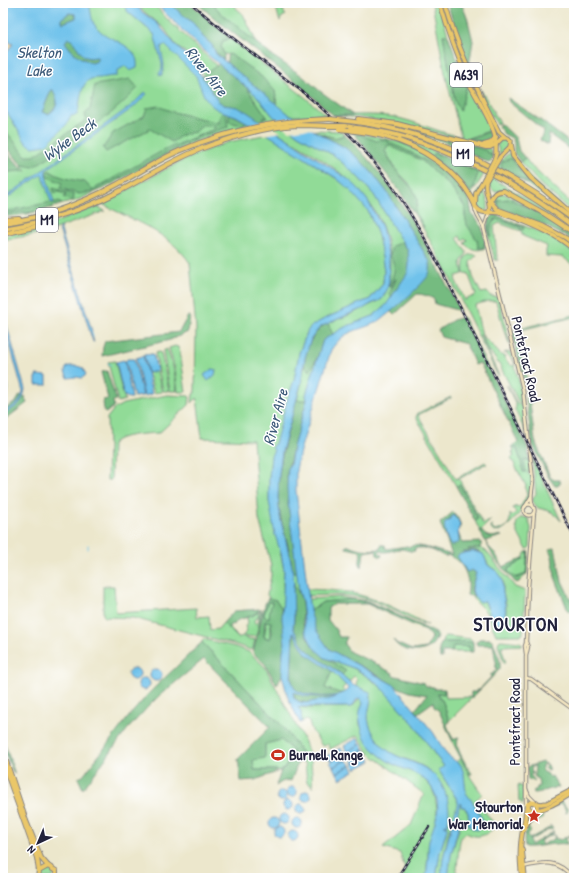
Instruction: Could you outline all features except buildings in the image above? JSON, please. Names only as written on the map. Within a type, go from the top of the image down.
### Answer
[{"type":"highway","name":"M1","points":[[3,223],[51,212],[81,202],[95,196],[178,151],[220,135],[269,124],[330,119],[366,123],[399,130],[442,144],[506,175],[574,220]]},
{"type":"highway","name":"M1","points":[[339,120],[367,120],[397,124],[488,147],[496,144]]},
{"type":"highway","name":"M1","points":[[3,229],[58,218],[103,200],[189,154],[210,145],[244,135],[280,127],[312,126],[338,128],[345,126],[381,132],[433,148],[465,161],[528,195],[574,227]]},
{"type":"highway","points":[[338,128],[387,137],[422,152],[441,164],[454,176],[468,192],[475,206]]},
{"type":"highway","name":"M1","points":[[480,145],[490,144],[496,137]]},
{"type":"highway","points":[[511,145],[513,156],[531,178],[574,216]]},
{"type":"highway","points":[[490,201],[496,193],[499,191],[504,191],[527,203],[574,233]]},
{"type":"highway","name":"M1","points":[[3,219],[32,217]]},
{"type":"highway","points":[[3,234],[34,227],[58,218]]},
{"type":"highway","points":[[3,752],[41,858],[48,866],[56,871],[56,878]]},
{"type":"highway","points":[[3,762],[37,858],[39,871],[38,878]]},
{"type":"highway","points":[[39,871],[48,866]]},
{"type":"main road","name":"A639","points":[[440,3],[452,40],[470,85],[496,137],[496,144]]},
{"type":"main road","name":"A639","points":[[445,3],[456,37],[479,93],[500,134],[505,137]]},
{"type":"main road","points":[[452,40],[456,37]]},
{"type":"main road","points":[[496,161],[496,144],[501,138],[505,137],[510,140],[511,145],[496,161],[476,194],[475,206],[481,212],[499,213],[536,227],[561,240],[574,250]]},
{"type":"main road","points":[[484,229],[489,213],[490,201],[485,180]]},
{"type":"main road","points":[[490,201],[499,210],[543,226],[574,244]]},
{"type":"main road","name":"Pontefract Road","points":[[475,206],[476,213],[484,229],[523,390],[533,480],[531,497],[525,508]]},
{"type":"main road","name":"Pontefract Road","points":[[531,497],[533,506]]},
{"type":"main road","points":[[528,516],[534,512],[533,506],[529,505],[525,508],[524,512],[532,521],[533,526]]},
{"type":"main road","name":"Pontefract Road","points":[[527,806],[525,789],[525,648],[534,512]]},
{"type":"main road","points":[[526,678],[532,679],[574,710]]},
{"type":"main road","points":[[525,789],[535,802],[542,804],[574,791]]},
{"type":"main road","points":[[527,806],[531,810],[539,810],[574,791]]},
{"type":"main road","points":[[523,878],[520,868],[520,841],[527,806],[531,802],[535,802]]},
{"type":"main road","points":[[523,828],[537,806],[535,802]]},
{"type":"main road","points":[[520,841],[525,867],[523,878]]},
{"type":"main road","points":[[520,868],[547,863],[554,864],[564,868],[573,878]]},
{"type":"green space","points":[[3,3],[124,3],[128,12],[154,34],[199,79],[207,97],[250,124],[196,141],[105,188],[75,201],[62,203],[28,214],[3,217],[3,148],[26,172],[22,165],[3,143]]},
{"type":"green space","points":[[136,3],[153,3],[167,19],[215,64],[216,67],[204,75],[185,52],[178,48],[164,28],[142,10]]},
{"type":"green space","points":[[171,3],[190,3],[230,38],[223,41],[221,47],[224,54],[224,60],[216,53],[212,45],[203,37],[194,24]]},
{"type":"green space","points":[[197,3],[233,3],[243,14],[256,41],[220,23]]},
{"type":"green space","points":[[197,3],[212,3],[221,13],[271,55],[301,75],[353,115],[333,115],[300,86]]},
{"type":"green space","points":[[275,3],[282,3],[284,13],[286,15],[282,17],[280,21],[279,19]]},
{"type":"green space","points":[[432,3],[439,3],[448,35],[443,35],[455,101],[460,110],[467,85],[492,130],[468,138],[487,143],[466,141],[394,123],[333,115],[373,115],[395,117],[461,137],[445,73]]},
{"type":"green space","points":[[447,3],[461,3],[467,17],[473,41],[469,66],[462,48]]},
{"type":"green space","points":[[69,13],[76,14],[76,18],[63,23],[62,18]]},
{"type":"green space","points":[[443,35],[448,35],[467,85],[460,111],[455,101]]},
{"type":"green space","points":[[68,38],[75,44],[83,55],[90,58],[98,58],[97,61],[92,63],[77,55],[65,42]]},
{"type":"green space","points":[[230,38],[326,115],[294,116],[290,115],[277,105],[275,91],[228,55],[224,54],[221,47],[223,41]]},
{"type":"green space","points":[[228,54],[232,55],[262,77],[275,91],[277,105],[227,63]]},
{"type":"green space","points":[[219,64],[246,87],[267,117],[263,118],[265,121],[260,122],[237,107],[224,105],[216,100],[202,76]]},
{"type":"green space","points":[[130,79],[138,88],[125,101],[110,114],[33,167],[22,165],[3,143],[3,130],[10,136],[26,156],[34,156],[86,120],[85,114],[90,109],[95,85]]},
{"type":"green space","points":[[246,87],[257,96],[273,116],[298,135],[335,156],[359,178],[374,195],[405,246],[406,277],[388,304],[373,316],[345,327],[323,340],[306,395],[307,400],[292,446],[287,474],[289,518],[298,579],[299,618],[291,557],[278,507],[278,483],[282,455],[301,385],[307,351],[312,338],[322,326],[380,300],[388,288],[390,263],[386,236],[376,213],[362,194],[345,177],[325,162],[260,122],[265,121],[263,118],[267,117]]},
{"type":"green space","points":[[51,90],[55,93],[57,100],[56,107],[48,114],[42,112]]},
{"type":"green space","points":[[481,90],[500,123],[497,124],[489,112],[484,103]]},
{"type":"green space","points":[[508,98],[574,146],[573,152],[549,134],[548,145],[540,140],[544,131],[509,102]]},
{"type":"green space","points":[[158,106],[173,112],[219,123],[219,118],[223,111],[226,112],[228,127],[196,138],[93,192],[79,194],[60,188],[62,183],[46,176],[46,173],[49,170],[62,177],[85,182],[92,190],[164,150],[214,129],[215,126],[202,125],[196,132],[184,134],[172,142],[150,129],[106,152],[103,148],[113,133],[144,116],[147,108]]},
{"type":"green space","points":[[229,113],[247,122],[241,125],[229,122]]},
{"type":"green space","points":[[383,123],[490,149],[493,157],[491,154],[446,140],[447,143]]},
{"type":"green space","points":[[501,124],[516,138],[519,151],[525,158],[520,162],[514,153],[514,143],[512,138],[504,134],[498,126]]},
{"type":"green space","points":[[313,130],[341,131],[345,135],[335,138]]},
{"type":"green space","points":[[492,130],[493,139],[487,143],[467,139],[478,136]]},
{"type":"green space","points":[[352,132],[392,140],[418,151],[438,163],[454,178],[468,196],[466,198],[451,180],[423,159],[402,148],[388,143],[378,142],[358,135],[357,137]]},
{"type":"green space","points":[[268,134],[340,181],[355,194],[368,211],[378,235],[384,271],[381,286],[369,300],[313,325],[307,332],[299,353],[294,380],[271,456],[269,479],[269,501],[284,570],[284,595],[282,609],[276,600],[270,599],[267,595],[271,576],[271,565],[259,519],[253,440],[202,438],[197,398],[192,403],[193,394],[195,393],[196,328],[190,263],[172,243],[161,235],[102,204],[196,154],[229,142]]},
{"type":"green space","points":[[321,134],[335,138],[345,135],[364,154],[381,175],[424,240],[460,311],[435,304],[434,299],[426,295],[417,294],[394,315],[390,311],[426,278],[430,270],[430,262],[387,192],[373,174],[358,158],[344,147]]},
{"type":"green space","points":[[357,134],[377,141],[380,139],[389,141],[389,143],[411,152],[432,164],[450,179],[466,197],[468,196],[469,198],[472,214],[482,228],[485,242],[483,248],[478,248],[477,240],[467,225],[465,207],[449,185],[421,160],[388,145],[385,151],[396,170],[415,194],[417,205],[415,211],[424,227],[423,228],[399,190],[357,137]]},
{"type":"green space","points":[[392,137],[429,149],[484,174],[471,195],[442,164]]},
{"type":"green space","points":[[446,139],[485,150],[493,157],[490,163],[447,143]]},
{"type":"green space","points":[[506,139],[509,142],[509,146],[500,154],[497,145],[501,140]]},
{"type":"green space","points":[[388,144],[421,160],[449,185],[465,207],[465,216],[479,247],[483,248],[485,242],[485,248],[477,250],[464,243],[467,240],[465,238],[462,240],[460,236],[457,238],[467,253],[461,262],[463,274],[456,276],[455,279],[465,300],[476,295],[468,273],[464,274],[464,263],[466,257],[469,255],[477,255],[470,262],[473,277],[481,293],[487,292],[490,296],[499,297],[510,344],[505,334],[496,301],[488,301],[475,305],[482,335],[480,335],[499,376],[415,211],[411,187],[397,171],[385,151]]},
{"type":"green space","points":[[3,150],[23,171],[9,172],[3,175]]},
{"type":"green space","points":[[434,153],[453,160],[478,173],[473,190],[469,191],[432,156]]},
{"type":"green space","points":[[510,153],[533,181],[566,211],[527,184],[497,167],[503,158]],"holes":[[[511,158],[522,173],[530,180],[502,162]]]},
{"type":"green space","points":[[511,158],[522,173],[531,181],[528,183],[501,167],[502,162]]},
{"type":"green space","points":[[525,158],[531,166],[574,206],[574,214],[541,185],[520,162]]},
{"type":"green space","points":[[492,178],[541,207],[560,222],[506,190],[495,192],[488,185]]},
{"type":"green space","points":[[53,188],[73,194],[74,199],[71,201],[64,198],[66,194],[58,192],[54,193]]},
{"type":"green space","points":[[480,188],[483,189],[488,202],[488,209],[485,211],[477,205],[476,201]]},
{"type":"green space","points":[[499,193],[514,198],[548,218],[574,235],[574,237],[546,217],[510,199],[497,200],[498,206],[495,201],[497,194]]},
{"type":"green space","points":[[510,199],[546,217],[574,237],[574,242],[564,234],[563,235],[535,221],[499,208],[497,200]]},
{"type":"green space","points":[[59,201],[63,204],[37,212],[22,212],[3,215],[3,212]]},
{"type":"green space","points":[[97,206],[105,211],[44,233],[3,240],[3,236],[51,224],[92,208],[96,208]]},
{"type":"green space","points":[[494,215],[524,227],[523,230],[520,229],[520,227],[496,219],[491,224],[490,236],[488,222]]},
{"type":"green space","points":[[496,215],[540,232],[562,244],[574,253],[574,266],[563,257],[546,256],[547,246],[523,236],[521,231],[499,223],[494,226],[498,260],[495,260],[487,232],[487,225],[490,236],[491,224],[497,219],[521,228],[524,227]]},
{"type":"green space","points":[[402,242],[409,252],[409,270],[406,277],[392,296],[389,294],[396,279],[391,287],[389,286],[394,270],[394,264],[390,255],[392,246]]},
{"type":"green space","points":[[574,315],[574,317],[512,332],[514,330]]},
{"type":"green space","points":[[188,316],[190,316],[188,332],[170,340],[102,356],[105,341],[179,332]]},
{"type":"green space","points":[[463,317],[528,448],[529,460],[524,460],[526,472],[523,472],[516,447],[513,448],[512,446],[518,442],[480,363],[475,365],[466,344],[441,337],[438,330],[453,320]]},
{"type":"green space","points":[[328,323],[333,335],[323,340],[318,356],[310,371],[304,365],[306,352],[314,335]]},
{"type":"green space","points":[[512,332],[515,332],[533,402],[522,374]]},
{"type":"green space","points":[[482,335],[501,355],[505,357],[504,358],[512,366],[515,365],[523,405],[518,401],[499,364],[486,346]]},
{"type":"green space","points":[[175,346],[178,347],[180,351],[186,392],[178,392],[175,369],[169,348]]},
{"type":"green space","points":[[167,349],[174,370],[177,391],[170,391],[163,351]]},
{"type":"green space","points":[[509,352],[512,354],[514,361],[506,353],[504,353]]},
{"type":"green space","points":[[155,353],[161,353],[169,391],[163,391]]},
{"type":"green space","points":[[153,354],[162,392],[154,393],[144,355]]},
{"type":"green space","points":[[115,361],[125,400],[118,402],[108,362]]},
{"type":"green space","points":[[107,371],[116,400],[113,401],[114,406],[106,413],[104,412],[103,400],[108,399],[101,372]]},
{"type":"green space","points":[[507,385],[516,402],[523,407],[526,433],[515,410],[516,406]]},
{"type":"green space","points":[[526,389],[530,403],[535,441],[550,477],[554,480],[559,480],[561,483],[555,486],[549,478],[532,444]]},
{"type":"green space","points":[[20,395],[26,397],[27,403],[3,421],[3,410],[16,402]]},
{"type":"green space","points":[[167,395],[189,396],[189,405],[159,433],[127,436],[112,444],[111,480],[107,480],[107,418],[114,409],[123,404]]},
{"type":"green space","points":[[451,397],[418,415],[456,479],[485,462],[487,464],[482,465],[459,479],[483,524],[491,520],[480,531],[475,521],[478,518],[460,485],[456,486],[416,417],[418,413]]},
{"type":"green space","points":[[296,400],[307,400],[287,473],[288,503],[297,572],[292,572],[292,564],[280,514],[278,492],[283,452]]},
{"type":"green space","points":[[516,447],[523,472],[524,460],[529,460],[530,472],[528,472],[528,474],[531,475],[531,492],[525,505],[516,518],[505,528],[494,532],[491,528],[492,524],[492,529],[496,531],[507,525],[510,521],[510,514],[512,516],[516,512],[513,509],[514,507],[516,506],[516,508],[521,506],[527,495],[525,488],[526,486],[511,458],[514,456],[512,452],[514,451],[513,448]]},
{"type":"green space","points":[[532,457],[561,521],[553,513],[538,508],[534,503],[533,498],[536,494]]},
{"type":"green space","points":[[460,485],[478,519],[475,521],[456,486]]},
{"type":"green space","points":[[453,512],[457,516],[461,525],[458,532],[453,515],[448,521],[446,537],[459,542],[458,533],[462,543],[481,542],[480,548],[468,549],[475,550],[479,553],[463,552],[472,570],[476,573],[471,590],[474,597],[467,595],[467,577],[462,566],[447,555],[446,557],[430,550],[418,548],[414,549],[415,551],[398,549],[386,552],[380,551],[379,553],[382,555],[381,557],[377,555],[376,550],[364,552],[362,567],[360,564],[360,551],[346,548],[346,546],[349,545],[360,549],[372,550],[380,549],[381,545],[385,545],[386,549],[407,546],[410,547],[414,545],[452,555],[440,523]]},
{"type":"green space","points":[[522,517],[528,518],[531,528],[530,547],[528,549],[519,536],[516,527],[516,523]]},
{"type":"green space","points":[[482,530],[484,534],[489,536],[502,536],[485,541],[480,531]]},
{"type":"green space","points":[[486,543],[495,553],[503,567],[523,558],[523,560],[508,569],[508,572],[516,578],[526,574],[528,551],[527,574],[518,583],[515,582],[494,558]]},
{"type":"green space","points":[[480,548],[486,551],[515,587],[525,591],[522,635],[496,635],[486,612],[472,598],[474,597],[479,602],[485,601],[490,612],[506,613],[503,581],[497,571],[489,566],[483,554],[478,551],[468,550]]},
{"type":"green space","points":[[555,548],[562,581],[574,606],[574,611],[568,611],[555,577],[552,556],[549,549]]},
{"type":"green space","points":[[528,551],[526,574],[515,578],[508,572],[508,569],[523,560],[525,553]]},
{"type":"green space","points":[[294,585],[301,599],[303,623],[308,639],[319,652],[346,671],[342,675],[335,674],[332,671],[325,688],[343,694],[340,698],[308,703],[297,701],[294,695],[292,686],[292,662]]},
{"type":"green space","points":[[103,586],[114,586],[116,613],[196,608],[197,617],[209,616],[210,630],[218,629],[223,623],[238,638],[242,636],[247,639],[255,639],[253,649],[251,650],[133,618],[105,617],[103,615]]},
{"type":"green space","points":[[307,589],[354,593],[394,608],[428,625],[368,599],[343,595],[308,596]]},
{"type":"green space","points":[[341,597],[368,601],[436,633],[438,636],[437,640],[436,641],[434,634],[366,602],[323,602],[310,611],[308,599]]},
{"type":"green space","points":[[268,598],[276,600],[282,609],[285,643],[283,651],[282,675],[277,685],[265,664],[253,653],[265,604]],"holes":[[[268,602],[272,602],[269,618],[265,617],[264,615]],[[265,621],[271,622],[272,633],[270,639],[264,637]]]},
{"type":"green space","points":[[353,599],[383,609],[410,621],[436,637],[434,643],[429,648],[416,651],[408,650],[396,644],[393,639],[396,643],[412,650],[426,648],[432,638],[426,631],[367,604],[334,604],[328,608],[328,620],[336,630],[339,637],[347,637],[344,644],[350,652],[381,666],[393,673],[392,675],[424,683],[426,686],[434,687],[434,689],[444,689],[444,694],[437,693],[443,702],[449,721],[447,725],[453,739],[459,737],[459,751],[472,774],[469,774],[439,711],[434,707],[433,702],[418,713],[415,710],[427,695],[410,692],[397,687],[332,651],[325,645],[312,622],[310,611],[323,602]]},
{"type":"green space","points":[[268,602],[273,602],[270,609],[269,618],[265,617],[264,615]]},
{"type":"green space","points":[[259,609],[259,611],[253,616],[240,619],[234,625],[232,624],[229,626],[238,638],[223,623],[234,611]]},
{"type":"green space","points":[[261,609],[262,611],[256,636],[246,637],[243,635],[247,631],[245,626],[248,624],[247,617],[256,614],[259,611],[258,617],[254,620],[255,624],[258,622]]},
{"type":"green space","points":[[265,621],[271,622],[270,639],[264,637],[266,626]]},
{"type":"green space","points":[[446,636],[471,639],[473,642],[442,642],[443,638]]},
{"type":"green space","points":[[203,639],[236,647],[249,652],[265,667],[305,742],[311,760],[313,788],[311,784],[307,782],[305,763],[299,761],[302,753],[283,727],[202,642]]},
{"type":"green space","points":[[479,639],[491,639],[493,641],[500,661],[500,669],[473,697],[471,696],[471,692],[477,692],[477,690],[479,690],[491,677],[491,674],[494,674],[494,671],[497,670],[493,645],[477,645],[476,642]]},
{"type":"green space","points":[[501,640],[520,642],[523,645],[501,646],[506,663],[504,663],[498,644]]},
{"type":"green space","points":[[202,642],[283,727],[302,753],[291,781],[285,781],[276,786],[281,771],[286,766],[293,751],[281,740],[265,744],[265,758],[253,760],[254,770],[277,770],[277,772],[255,780],[241,781],[238,759],[270,727],[204,659],[160,695],[146,709],[127,730],[83,789],[78,778],[83,776],[130,715],[150,692]]},
{"type":"green space","points":[[442,642],[473,642],[473,652],[470,652],[469,646],[453,646],[452,652],[442,652],[442,658],[440,658],[439,648]]},
{"type":"green space","points":[[452,646],[469,646],[470,652],[452,652]]},
{"type":"green space","points":[[329,659],[353,668],[381,687],[414,724],[444,766],[441,773],[459,805],[461,803],[468,813],[469,820],[467,822],[469,822],[469,826],[478,830],[481,826],[480,816],[466,794],[459,763],[457,761],[461,759],[471,778],[482,794],[476,800],[496,826],[482,836],[475,836],[466,833],[464,834],[460,840],[456,878],[448,878],[451,855],[460,825],[460,816],[457,818],[455,827],[454,824],[450,827],[443,858],[441,878],[436,878],[440,852],[446,834],[445,824],[446,825],[448,822],[447,805],[443,789],[428,769],[391,753],[379,743],[370,728],[368,718],[371,696],[356,686],[357,679],[354,676],[342,689],[345,692],[313,693],[327,660]]},
{"type":"green space","points":[[444,689],[446,698],[473,697],[449,721],[443,702],[436,692],[444,694]]},
{"type":"green space","points":[[360,698],[363,703],[359,715],[360,725],[377,753],[391,763],[421,776],[431,787],[435,796],[437,809],[436,822],[429,842],[426,878],[402,878],[405,869],[400,853],[383,848],[411,825],[424,794],[369,753],[358,735],[330,749],[328,744],[322,746],[313,732],[309,722],[306,720],[302,722],[301,712],[298,707],[352,707]]},
{"type":"green space","points":[[3,739],[15,774],[13,773],[3,747]]},
{"type":"green space","name":"Burnell Range","points":[[281,740],[293,751],[285,767],[277,772],[276,770],[254,770],[253,759],[265,758],[265,744]]},
{"type":"green space","points":[[542,762],[548,765],[550,770],[547,771],[545,767],[547,766],[545,764],[542,765],[542,770],[550,777],[552,776],[559,788],[534,793],[533,791],[539,786],[538,779],[534,776],[535,766],[532,766],[531,772],[533,773],[531,776],[535,781],[528,780],[527,767]]},
{"type":"green space","points":[[518,785],[523,787],[523,804],[519,801]]},
{"type":"green space","points":[[561,802],[568,810],[567,813],[565,812],[566,811],[563,805],[560,804],[541,814],[543,818],[528,826],[537,816],[557,803]]},
{"type":"green space","points":[[550,825],[553,829],[550,829],[530,840],[531,845],[550,833],[552,836],[551,835],[540,841],[542,845],[555,838],[552,832],[554,831],[553,832],[556,839],[560,840],[570,836],[566,838],[567,844],[525,847],[524,841],[528,826],[530,831],[527,835],[529,839],[551,827]]},
{"type":"green space","points":[[47,869],[53,871],[53,878],[41,878],[41,873]]},
{"type":"sand","points":[[3,26],[7,29],[9,42],[13,43],[9,49],[3,53]]},
{"type":"water","name":"Skelton Lake","points":[[3,3],[89,3],[92,20],[95,26],[103,33],[123,44],[134,54],[137,60],[137,68],[130,71],[125,66],[117,71],[117,76],[93,78],[87,82],[82,90],[77,115],[71,116],[67,124],[46,145],[33,147],[26,143],[3,106],[3,53],[13,44],[9,42],[7,29],[3,26]],"holes":[[[69,13],[76,14],[76,18],[63,23],[62,18]],[[68,38],[75,44],[83,55],[90,58],[96,57],[98,58],[97,61],[92,63],[84,60],[65,42]],[[51,90],[53,90],[57,100],[56,107],[48,114],[42,112]]]},
{"type":"water","name":"River Aire","points":[[123,3],[134,3],[142,12],[157,23],[178,48],[191,60],[218,101],[224,105],[237,107],[247,112],[348,179],[357,187],[368,201],[382,227],[389,259],[389,281],[387,290],[381,300],[320,327],[311,339],[305,358],[301,384],[282,451],[278,498],[280,517],[292,566],[294,585],[293,628],[304,647],[313,655],[341,674],[353,685],[370,692],[371,698],[368,716],[373,734],[385,748],[394,754],[434,774],[441,784],[447,798],[449,815],[447,825],[445,824],[447,829],[440,852],[436,878],[426,878],[429,843],[438,807],[435,794],[427,781],[422,777],[386,760],[369,745],[360,723],[361,706],[363,703],[360,698],[357,699],[352,707],[298,707],[301,712],[302,722],[300,723],[288,698],[282,675],[283,651],[285,643],[282,619],[284,570],[281,553],[275,535],[269,501],[271,456],[274,450],[272,448],[275,444],[294,380],[299,353],[308,330],[313,325],[326,318],[369,300],[383,284],[384,271],[378,235],[368,211],[350,190],[336,178],[267,134],[236,116],[218,110],[212,106],[204,96],[196,76],[165,45],[161,48],[164,69],[161,76],[159,74],[162,69],[162,64],[154,34],[127,11]],"holes":[[[293,632],[306,654],[332,671],[349,689],[345,693],[331,696],[315,696],[295,689],[291,679]],[[293,692],[305,696],[336,697],[303,703],[294,698]]]},
{"type":"water","points":[[156,3],[171,3],[194,24],[203,37],[212,45],[216,54],[290,115],[316,132],[344,147],[358,158],[387,192],[430,262],[429,274],[405,299],[377,322],[341,338],[331,350],[300,451],[296,470],[296,491],[310,611],[316,630],[329,649],[394,685],[433,732],[447,755],[461,765],[464,774],[466,793],[484,822],[482,822],[482,826],[478,830],[469,826],[469,822],[460,822],[451,855],[448,878],[441,878],[443,858],[458,801],[439,770],[444,766],[414,724],[377,683],[356,669],[325,658],[313,647],[305,631],[287,488],[288,466],[290,465],[293,447],[307,400],[306,395],[323,340],[345,327],[373,316],[386,305],[407,274],[409,266],[408,250],[374,195],[359,178],[335,156],[298,135],[273,116],[257,96],[208,55]],"holes":[[[460,803],[461,807],[465,807],[469,820],[460,821],[459,816],[454,827]]]},
{"type":"water","points":[[145,92],[147,94],[134,107],[46,170],[46,176],[54,202],[53,203],[51,202],[42,174],[3,201],[3,199],[132,105]]},
{"type":"water","points":[[60,227],[92,331],[94,342],[59,229]]},
{"type":"water","points":[[3,312],[25,389],[20,402],[3,415],[3,413],[18,403],[23,392],[3,320]]},
{"type":"water","points":[[153,354],[157,371],[148,373],[144,355]]},
{"type":"water","points":[[143,356],[152,394],[144,396],[136,359]]},
{"type":"water","points":[[127,359],[134,359],[143,396],[134,397],[126,362],[132,398],[124,396],[116,362],[124,360],[125,362]]},
{"type":"water","points":[[69,366],[83,368],[86,375],[82,378],[68,378],[65,372],[66,368]]},
{"type":"water","points":[[212,369],[216,370],[215,375],[208,381],[204,375]]},
{"type":"water","points":[[36,375],[47,376],[47,385],[36,385]]},
{"type":"water","points":[[3,376],[5,377],[7,383],[8,391],[6,396],[3,398]]},
{"type":"water","points":[[453,515],[458,520],[460,525],[458,530],[459,542],[451,546],[446,534],[445,522],[448,521]]},
{"type":"water","points":[[473,551],[483,554],[488,565],[500,575],[502,579],[505,615],[500,622],[495,625],[494,621],[490,617],[485,601],[479,602],[473,595],[472,588],[476,573],[472,570],[467,572],[457,556]]},
{"type":"water","points":[[132,668],[136,668],[140,674],[136,680],[132,680],[128,676],[128,672]]},
{"type":"water","points":[[154,669],[158,669],[162,675],[158,681],[154,681],[150,677],[150,673]]},
{"type":"water","points":[[142,678],[146,678],[150,684],[146,690],[142,690],[138,686],[138,682]]},
{"type":"water","points":[[358,738],[361,744],[347,752],[344,746]]},
{"type":"water","points":[[362,744],[364,750],[351,757],[347,752]]},
{"type":"water","points":[[341,748],[344,753],[330,761],[327,756]]},
{"type":"water","points":[[365,750],[368,755],[353,763],[352,758]]},
{"type":"water","points":[[345,754],[346,759],[333,767],[330,762]]},
{"type":"water","points":[[368,756],[371,761],[356,769],[353,764]]},
{"type":"water","points":[[346,760],[351,765],[336,773],[333,767]]},
{"type":"water","points":[[351,765],[354,771],[340,779],[337,773]]},
{"type":"water","points":[[292,787],[297,792],[292,797],[287,792]]},
{"type":"water","points":[[282,791],[287,796],[282,801],[277,796]]},
{"type":"water","points":[[306,791],[311,796],[306,801],[301,796]]},
{"type":"water","points":[[288,800],[293,805],[288,810],[283,805]]},
{"type":"water","points":[[301,804],[306,809],[301,814],[296,809]]},
{"type":"water","points":[[284,814],[289,819],[284,824],[279,819]]},
{"type":"water","points":[[274,818],[279,823],[274,828],[269,823]]},
{"type":"water","points":[[297,818],[302,823],[297,828],[292,823]]},
{"type":"water","points":[[279,827],[284,832],[279,837],[274,832]]},
{"type":"water","points":[[293,831],[298,836],[293,841],[288,836]]},
{"type":"pier","points":[[299,117],[316,130],[303,129],[290,131],[274,120]]},
{"type":"pier","points":[[263,121],[281,132],[264,135],[247,125]]},
{"type":"waterway","points":[[92,332],[93,337]]},
{"type":"railway","points":[[191,3],[299,89],[336,121],[369,156],[399,195],[424,236],[574,537]]},
{"type":"railway","points":[[397,878],[429,827]]},
{"type":"place","name":"Burnell Range","points":[[278,755]]},
{"type":"place","name":"Stourton War Memorial","points":[[534,816]]},
{"type":"district","name":"STOURTON","points":[[516,624]]},
{"type":"water label","name":"Wyke Beck","points":[[69,139]]}]
